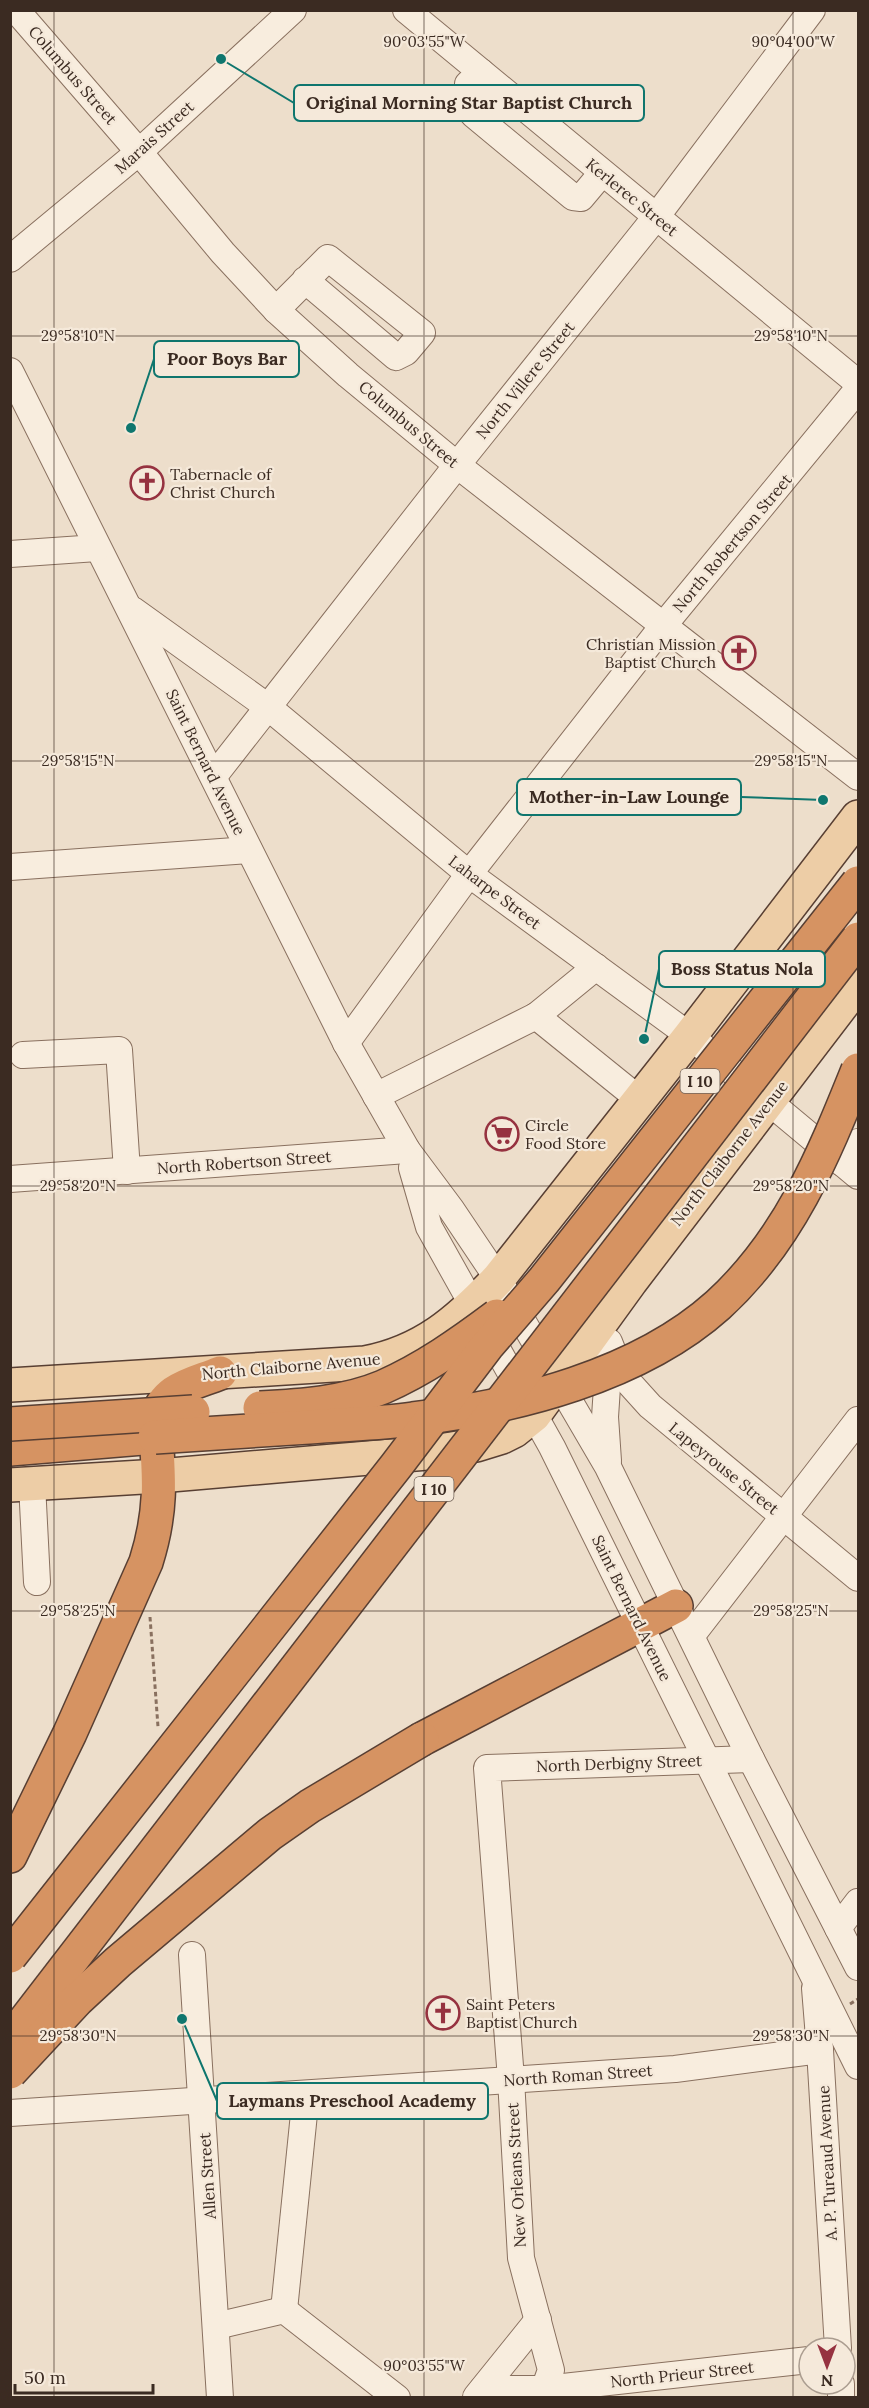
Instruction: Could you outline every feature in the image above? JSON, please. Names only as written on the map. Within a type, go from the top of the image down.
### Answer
[{"type":"highway","name":"I 10","points":[[10,1956],[396,1466],[487,1346],[544,1280],[858,883]]},
{"type":"highway","name":"I 10","points":[[10,2040],[858,939]]},
{"type":"highway","points":[[10,1449],[411,1420],[453,1414],[540,1394],[595,1377],[634,1359],[685,1329],[717,1305],[765,1251],[811,1182],[858,1070]]},
{"type":"highway","points":[[10,1424],[281,1407],[351,1397],[381,1388],[453,1349],[544,1280]]},
{"type":"highway","points":[[10,1856],[70,1733],[146,1562],[155,1533],[159,1508],[155,1420],[163,1401],[173,1392],[220,1372]]},
{"type":"highway","points":[[10,2072],[77,2000],[118,1962],[270,1834],[310,1806],[422,1739],[676,1606]]},
{"type":"main road","name":"North Claiborne Avenue","points":[[10,1385],[341,1365],[386,1359],[430,1339],[472,1306],[498,1279],[858,818]]},
{"type":"main road","name":"North Claiborne Avenue","points":[[21,1484],[159,1476],[427,1453],[476,1445],[514,1431],[534,1415],[631,1281],[769,1102],[854,999]]},
{"type":"street","name":"Columbus Street","points":[[16,10],[222,252],[276,310],[348,375],[457,465],[858,777]]},
{"type":"street","name":"Marais Street","points":[[10,259],[139,152],[293,10]]},
{"type":"street","name":"Kerlerec Street","points":[[406,10],[858,383]]},
{"type":"street","name":"North Villere Street","points":[[214,776],[457,465],[656,217],[812,10]]},
{"type":"street","points":[[481,72],[468,84],[467,107],[474,116],[573,197],[581,198],[602,173]]},
{"type":"street","points":[[276,310],[305,280],[328,258],[422,333],[406,352],[396,357],[305,280]]},
{"type":"street","name":"Saint Bernard Avenue","points":[[10,371],[346,1043],[406,1150],[451,1209],[498,1279],[560,1381],[608,1467],[751,1759],[858,1967]]},
{"type":"street","name":"North Robertson Street","points":[[346,1043],[469,874],[663,626],[858,389]]},
{"type":"street","points":[[10,555],[97,548]]},
{"type":"street","name":"Laharpe Street","points":[[130,608],[268,706],[469,874],[690,1036],[850,1169]]},
{"type":"street","points":[[10,867],[249,850]]},
{"type":"street","points":[[376,1096],[536,1016],[596,968]]},
{"type":"street","points":[[536,1016],[640,1100]]},
{"type":"street","points":[[23,1055],[119,1050],[127,1171]]},
{"type":"street","points":[[850,1169],[858,1142]]},
{"type":"street","name":"Saint Bernard Avenue","points":[[406,1150],[429,1227],[534,1415],[641,1625],[705,1760],[814,1978],[850,2025],[858,2066]]},
{"type":"street","name":"North Robertson Street","points":[[10,1179],[406,1150]]},
{"type":"street","points":[[608,1467],[605,1417],[609,1342],[631,1281]]},
{"type":"street","name":"Lapeyrouse Street","points":[[609,1342],[622,1375],[650,1406],[858,1578]]},
{"type":"street","points":[[692,1635],[858,1420]]},
{"type":"street","points":[[21,1484],[37,1582]]},
{"type":"street","name":"North Derbigny Street","points":[[487,1767],[751,1759]]},
{"type":"street","name":"New Orleans Street","points":[[487,1767],[511,2079],[521,2258],[551,2370],[543,2393]]},
{"type":"street","points":[[838,1928],[858,1902]]},
{"type":"street","name":"Allen Street","points":[[192,1955],[220,2397]]},
{"type":"street","name":"A. P. Tureaud Avenue","points":[[814,1978],[837,2336]]},
{"type":"street","name":"North Roman Street","points":[[10,2113],[675,2068],[820,2050]]},
{"type":"street","points":[[284,2310],[306,2094]]},
{"type":"street","points":[[216,2326],[284,2310]]},
{"type":"street","points":[[284,2310],[397,2397]]},
{"type":"street","points":[[479,2393],[538,2320]]},
{"type":"street","name":"North Prieur Street","points":[[479,2393],[543,2393],[797,2362]]},
{"type":"place","name":"Original Morning Star Baptist Church","points":[[221,59]]},
{"type":"place","name":"Poor Boys Bar","points":[[131,428]]},
{"type":"place","name":"Tabernacle of Christ Church","points":[[147,483]]},
{"type":"place","name":"Christian Mission Baptist Church","points":[[739,653]]},
{"type":"place","name":"Mother-in-Law Lounge","points":[[823,800]]},
{"type":"place","name":"Boss Status Nola","points":[[644,1039]]},
{"type":"place","name":"Circle Food Store","points":[[502,1134]]},
{"type":"place","name":"Saint Peters Baptist Church","points":[[443,2013]]},
{"type":"place","name":"Laymans Preschool Academy","points":[[182,2019]]}]
